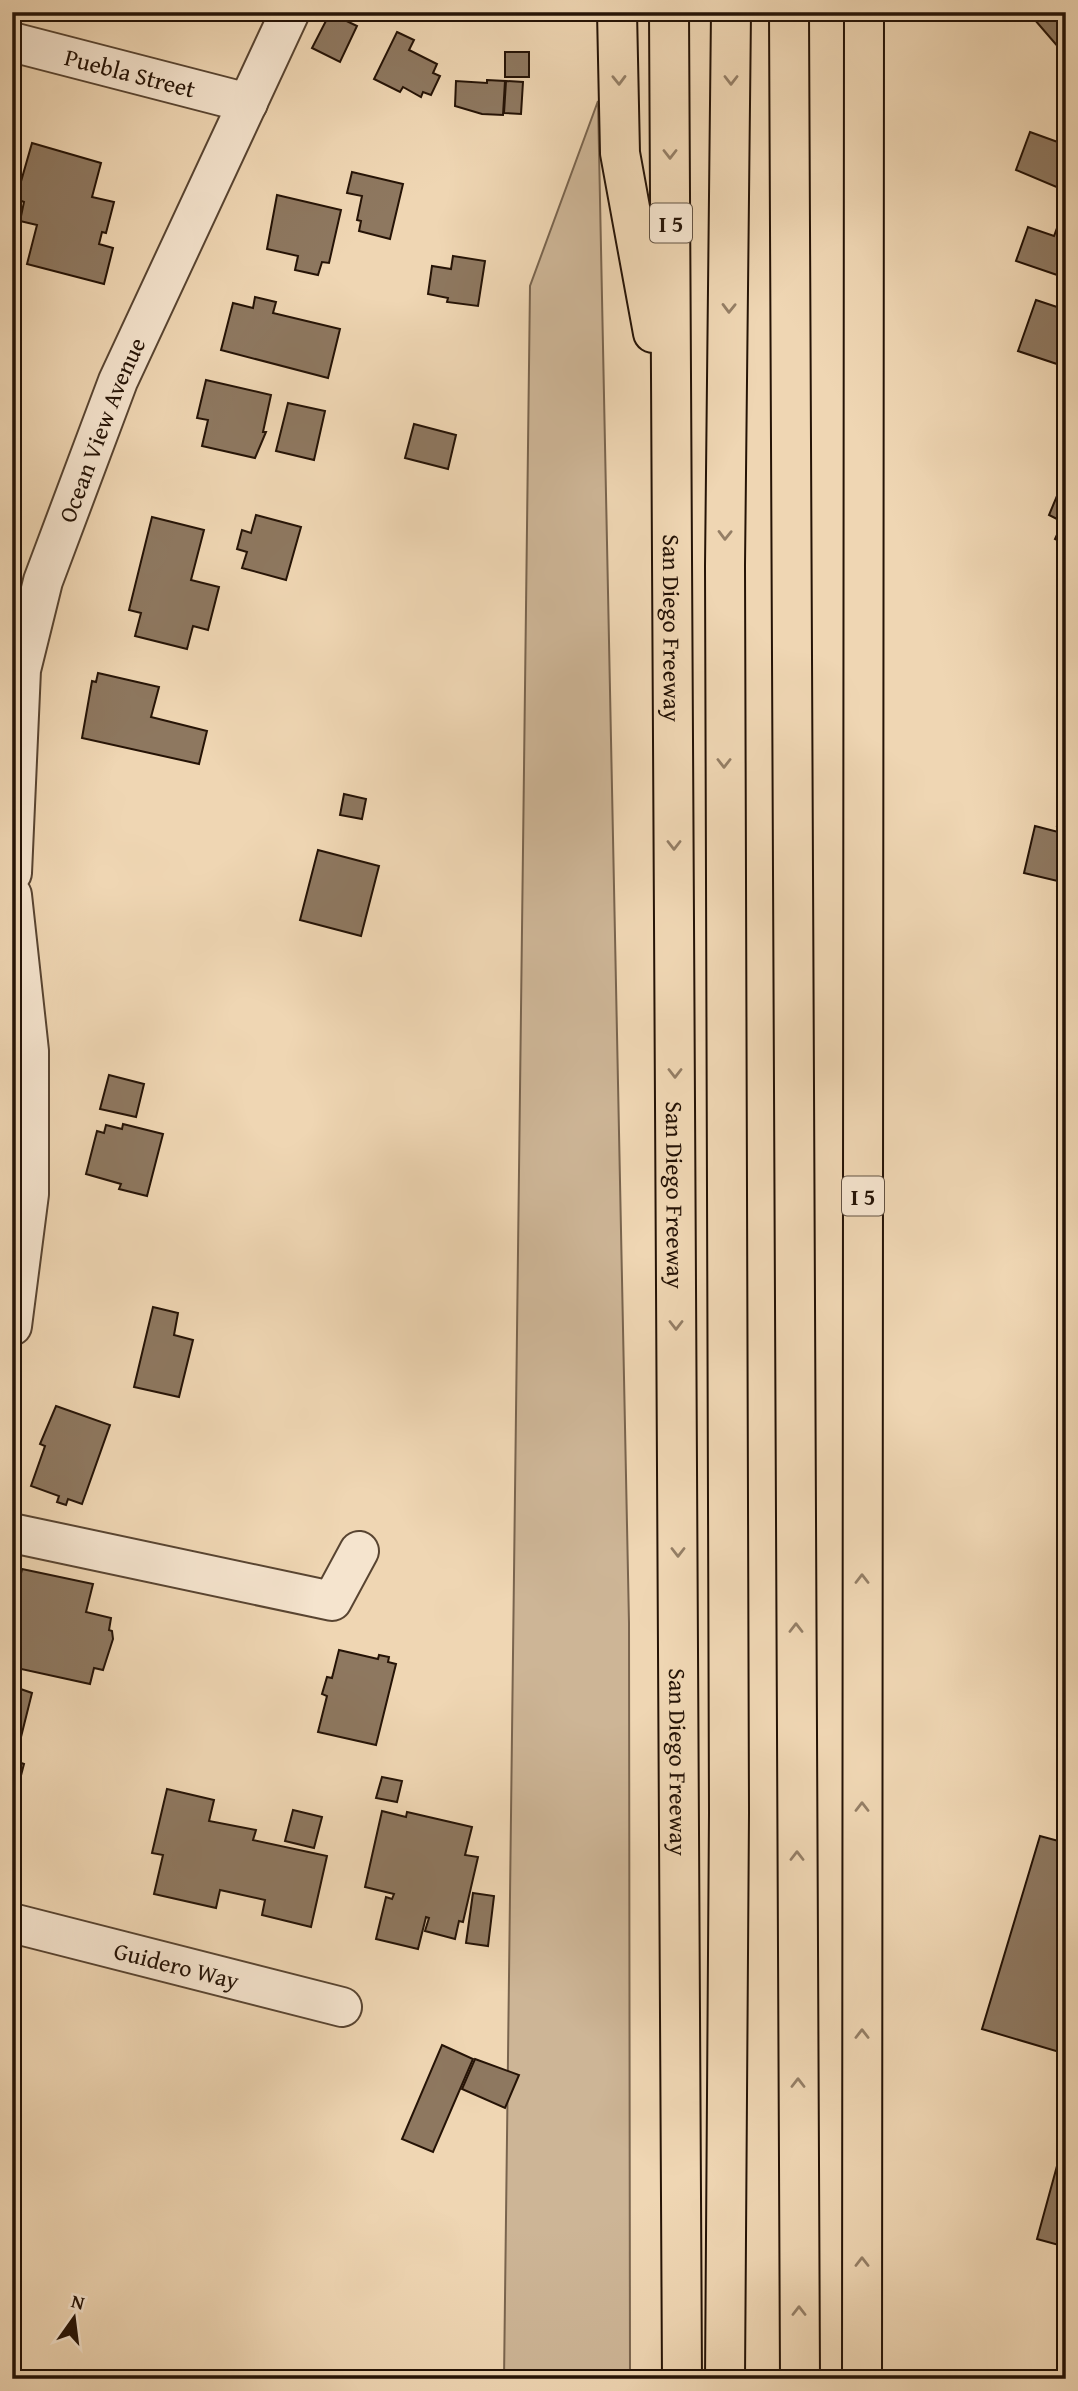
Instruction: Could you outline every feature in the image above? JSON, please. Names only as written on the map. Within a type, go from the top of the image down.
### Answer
[{"type":"highway","points":[[617,12],[620,153],[672,434]]},
{"type":"highway","name":"San Diego Freeway","points":[[669,12],[682,2379]]},
{"type":"highway","points":[[725,2379],[729,1813],[724,566],[731,12]]},
{"type":"highway","points":[[789,12],[800,2379]]},
{"type":"highway","name":"I 5","points":[[862,2379],[863,12]]},
{"type":"street","name":"Ocean View Avenue","points":[[12,873],[21,670],[43,581],[118,381],[290,12]]},
{"type":"street","name":"Puebla Street","points":[[12,42],[248,103]]},
{"type":"street","points":[[12,895],[29,1051],[20,1104],[29,1194],[12,1326]]},
{"type":"street","points":[[12,1533],[331,1601],[359,1551]]},
{"type":"street","name":"Guidero Way","points":[[12,1923],[342,2007]]},
{"type":"shaded area","points":[[598,101],[629,1623],[630,2379],[504,2379],[530,286]]},
{"type":"building","points":[[1028,12],[1066,12],[1066,56]]},
{"type":"building","points":[[330,13],[357,26],[340,62],[312,48]]},
{"type":"building","points":[[397,32],[414,40],[409,50],[437,64],[433,73],[440,76],[431,95],[423,92],[421,97],[403,87],[400,92],[374,79]]},
{"type":"building","points":[[505,52],[529,52],[529,77],[505,77]]},
{"type":"building","points":[[487,80],[505,81],[503,115],[482,114],[455,106],[456,81],[487,83]]},
{"type":"building","points":[[506,81],[523,82],[521,114],[504,113]]},
{"type":"building","points":[[1030,132],[1066,145],[1066,191],[1016,170]]},
{"type":"building","points":[[32,143],[101,163],[92,197],[114,202],[106,233],[102,232],[99,244],[113,248],[104,284],[27,264],[37,225],[20,221],[24,202],[16,199]]},
{"type":"building","points":[[352,172],[403,184],[390,239],[359,231],[361,221],[357,220],[362,196],[347,193]]},
{"type":"building","points":[[277,195],[341,210],[329,263],[322,262],[318,275],[295,270],[298,256],[267,249]]},
{"type":"building","points":[[1060,220],[1066,222],[1066,278],[1016,261],[1028,227],[1054,236]]},
{"type":"building","points":[[453,256],[485,261],[478,306],[447,302],[448,298],[428,294],[432,266],[451,269]]},
{"type":"building","points":[[255,297],[276,302],[273,313],[340,329],[328,378],[221,350],[233,303],[253,308]]},
{"type":"building","points":[[1036,300],[1066,310],[1066,367],[1018,351]]},
{"type":"building","points":[[206,380],[271,395],[263,432],[266,432],[255,458],[202,446],[208,420],[197,418]]},
{"type":"building","points":[[288,403],[325,411],[314,460],[276,451]]},
{"type":"building","points":[[414,424],[456,435],[448,469],[405,458]]},
{"type":"building","points":[[1059,491],[1066,494],[1066,544],[1055,539],[1063,522],[1049,515]]},
{"type":"building","points":[[256,515],[301,527],[286,580],[242,568],[247,552],[237,549],[242,530],[251,533]]},
{"type":"building","points":[[152,517],[204,530],[191,580],[219,587],[208,630],[193,626],[187,649],[135,636],[141,613],[129,610]]},
{"type":"building","points":[[98,673],[159,687],[151,717],[207,731],[199,764],[82,738],[92,681],[96,682]]},
{"type":"building","points":[[1066,788],[1066,827],[1057,826]]},
{"type":"building","points":[[344,794],[366,799],[362,819],[340,815]]},
{"type":"building","points":[[1035,826],[1066,834],[1066,883],[1024,873]]},
{"type":"building","points":[[318,850],[379,866],[361,936],[300,920]]},
{"type":"building","points":[[109,1075],[144,1084],[136,1117],[100,1109]]},
{"type":"building","points":[[123,1124],[163,1134],[147,1196],[119,1189],[121,1184],[86,1174],[97,1131],[104,1133],[106,1125],[122,1129]]},
{"type":"building","points":[[153,1307],[178,1313],[174,1335],[193,1340],[179,1397],[134,1387]]},
{"type":"building","points":[[56,1406],[110,1425],[82,1504],[68,1499],[66,1505],[57,1502],[59,1496],[31,1486],[45,1446],[40,1444]]},
{"type":"building","points":[[22,1569],[93,1584],[86,1612],[111,1618],[109,1630],[112,1631],[113,1639],[103,1670],[94,1668],[90,1684],[12,1667],[12,1613]]},
{"type":"building","points":[[339,1650],[378,1659],[379,1655],[389,1657],[388,1662],[396,1664],[376,1745],[318,1732],[327,1696],[322,1694],[327,1677],[332,1678]]},
{"type":"building","points":[[12,1686],[32,1693],[15,1761],[24,1764],[18,1787],[12,1786]]},
{"type":"building","points":[[382,1777],[402,1781],[397,1802],[376,1798]]},
{"type":"building","points":[[167,1789],[214,1800],[209,1821],[256,1830],[253,1840],[327,1856],[311,1927],[262,1915],[265,1900],[220,1890],[216,1908],[154,1894],[163,1855],[152,1853]]},
{"type":"building","points":[[293,1810],[322,1817],[314,1848],[285,1841]]},
{"type":"building","points":[[382,1811],[406,1817],[407,1812],[472,1827],[465,1855],[478,1857],[463,1922],[459,1921],[455,1939],[425,1931],[429,1918],[426,1917],[418,1949],[376,1939],[386,1897],[392,1899],[394,1894],[365,1887]]},
{"type":"building","points":[[1040,1836],[1066,1843],[1066,2054],[982,2029]]},
{"type":"building","points":[[473,1893],[494,1896],[488,1946],[466,1943]]},
{"type":"building","points":[[442,2045],[473,2059],[433,2152],[402,2139]]},
{"type":"building","points":[[475,2059],[519,2075],[505,2108],[462,2089]]},
{"type":"building","points":[[1066,2133],[1066,2247],[1037,2239]]},
{"type":"building","points":[[1066,2352],[1066,2379],[1058,2379]]}]
